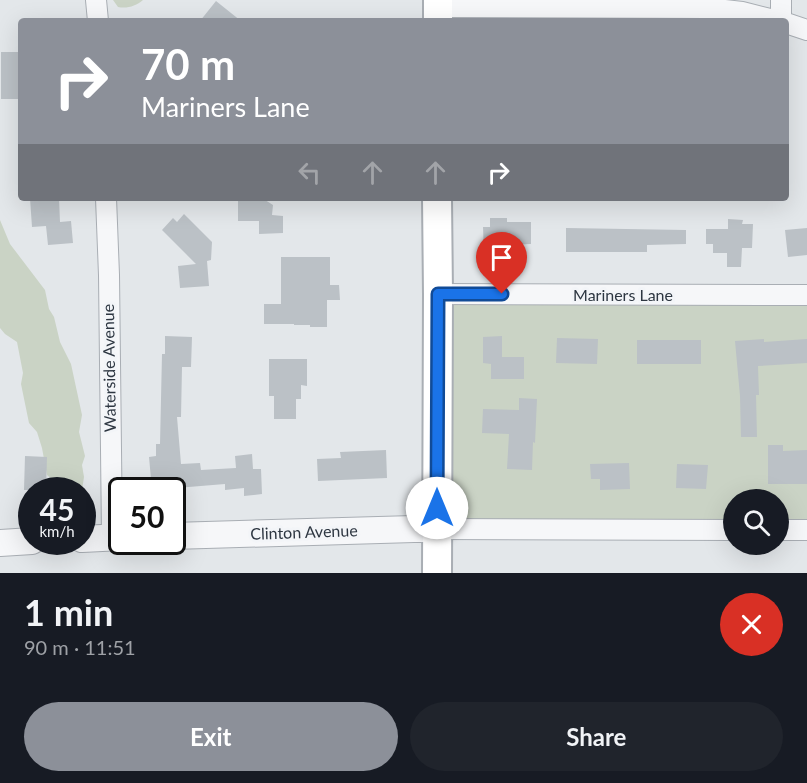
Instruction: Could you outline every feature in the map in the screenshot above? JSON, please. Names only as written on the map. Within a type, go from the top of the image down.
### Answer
[{"type":"main road","points":[[436,201],[437,573]]},
{"type":"street","points":[[96,0],[98,18]]},
{"type":"street","points":[[779,18],[781,0]]},
{"type":"street","points":[[438,9],[708,8],[767,18]]},
{"type":"street","points":[[789,24],[807,30]]},
{"type":"street","name":"Waterside Avenue","points":[[106,201],[115,477]]},
{"type":"street","name":"Mariners Lane","points":[[438,294],[807,295]]},
{"type":"street","points":[[436,529],[723,530]]},
{"type":"street","name":"Clinton Avenue","points":[[186,536],[436,529]]},
{"type":"street","points":[[789,530],[807,530]]},
{"type":"street","points":[[0,543],[18,542]]},
{"type":"green space","points":[[113,0],[143,0],[125,8],[118,7]]},
{"type":"green space","points":[[0,220],[10,244],[45,290],[60,342],[71,364],[82,415],[79,432],[85,456],[82,465],[84,477],[50,477],[47,475],[37,432],[29,423],[21,384],[23,373],[17,342],[0,328]]},
{"type":"green space","points":[[454,304],[807,305],[807,521],[789,522],[789,489],[723,489],[723,522],[452,519],[451,309]]},
{"type":"building","points":[[216,1],[237,18],[202,18]]},
{"type":"building","points":[[1,52],[18,52],[18,99],[1,99]]},
{"type":"building","points":[[30,201],[59,201],[60,222],[71,221],[73,243],[48,245],[46,226],[32,227]]},
{"type":"building","points":[[238,201],[267,201],[273,205],[272,215],[283,216],[283,233],[259,234],[259,221],[238,221]]},
{"type":"building","points":[[184,214],[212,242],[211,260],[207,261],[209,286],[180,288],[178,266],[196,264],[162,230],[173,218],[177,222]]},
{"type":"building","points":[[490,218],[507,218],[507,222],[531,222],[531,244],[506,245],[507,255],[484,255],[483,227],[490,227]]},
{"type":"building","points":[[728,219],[743,220],[742,224],[753,224],[752,248],[742,248],[741,267],[727,267],[727,253],[713,253],[713,244],[706,244],[706,229],[728,229]]},
{"type":"building","points":[[566,228],[686,230],[686,244],[647,245],[647,252],[566,252]]},
{"type":"building","points":[[807,228],[807,255],[788,257],[785,230]]},
{"type":"building","points":[[281,257],[330,257],[330,285],[339,285],[340,300],[327,300],[327,327],[264,324],[264,304],[281,304]]},
{"type":"building","points":[[165,336],[192,337],[191,367],[182,367],[181,417],[177,417],[181,464],[200,463],[201,470],[236,468],[235,456],[252,454],[253,469],[261,469],[262,494],[244,496],[244,488],[225,490],[225,484],[186,487],[186,477],[151,477],[149,457],[156,456],[156,444],[160,444],[162,354],[165,354]]},
{"type":"building","points":[[502,336],[502,357],[524,357],[524,379],[491,379],[491,364],[483,363],[483,337]]},
{"type":"building","points":[[557,338],[598,339],[597,364],[556,363]]},
{"type":"building","points":[[764,339],[764,342],[807,339],[807,363],[758,366],[757,437],[741,437],[735,341]]},
{"type":"building","points":[[637,340],[701,340],[701,364],[637,364]]},
{"type":"building","points":[[269,359],[307,359],[307,386],[301,385],[301,399],[296,399],[296,419],[274,419],[274,396],[269,396]]},
{"type":"building","points":[[519,398],[537,399],[532,470],[507,469],[509,434],[482,433],[483,409],[519,410]]},
{"type":"building","points":[[768,445],[783,445],[783,451],[807,450],[807,484],[768,484]]},
{"type":"building","points":[[386,450],[387,478],[318,481],[317,459],[341,458],[340,452]]},
{"type":"building","points":[[25,456],[47,457],[46,477],[24,477]]},
{"type":"building","points":[[629,463],[630,489],[600,490],[600,479],[591,479],[590,464]]},
{"type":"building","points":[[677,464],[708,465],[706,489],[676,488]]},
{"type":"route","points":[[437,508],[438,294],[502,294]]}]
